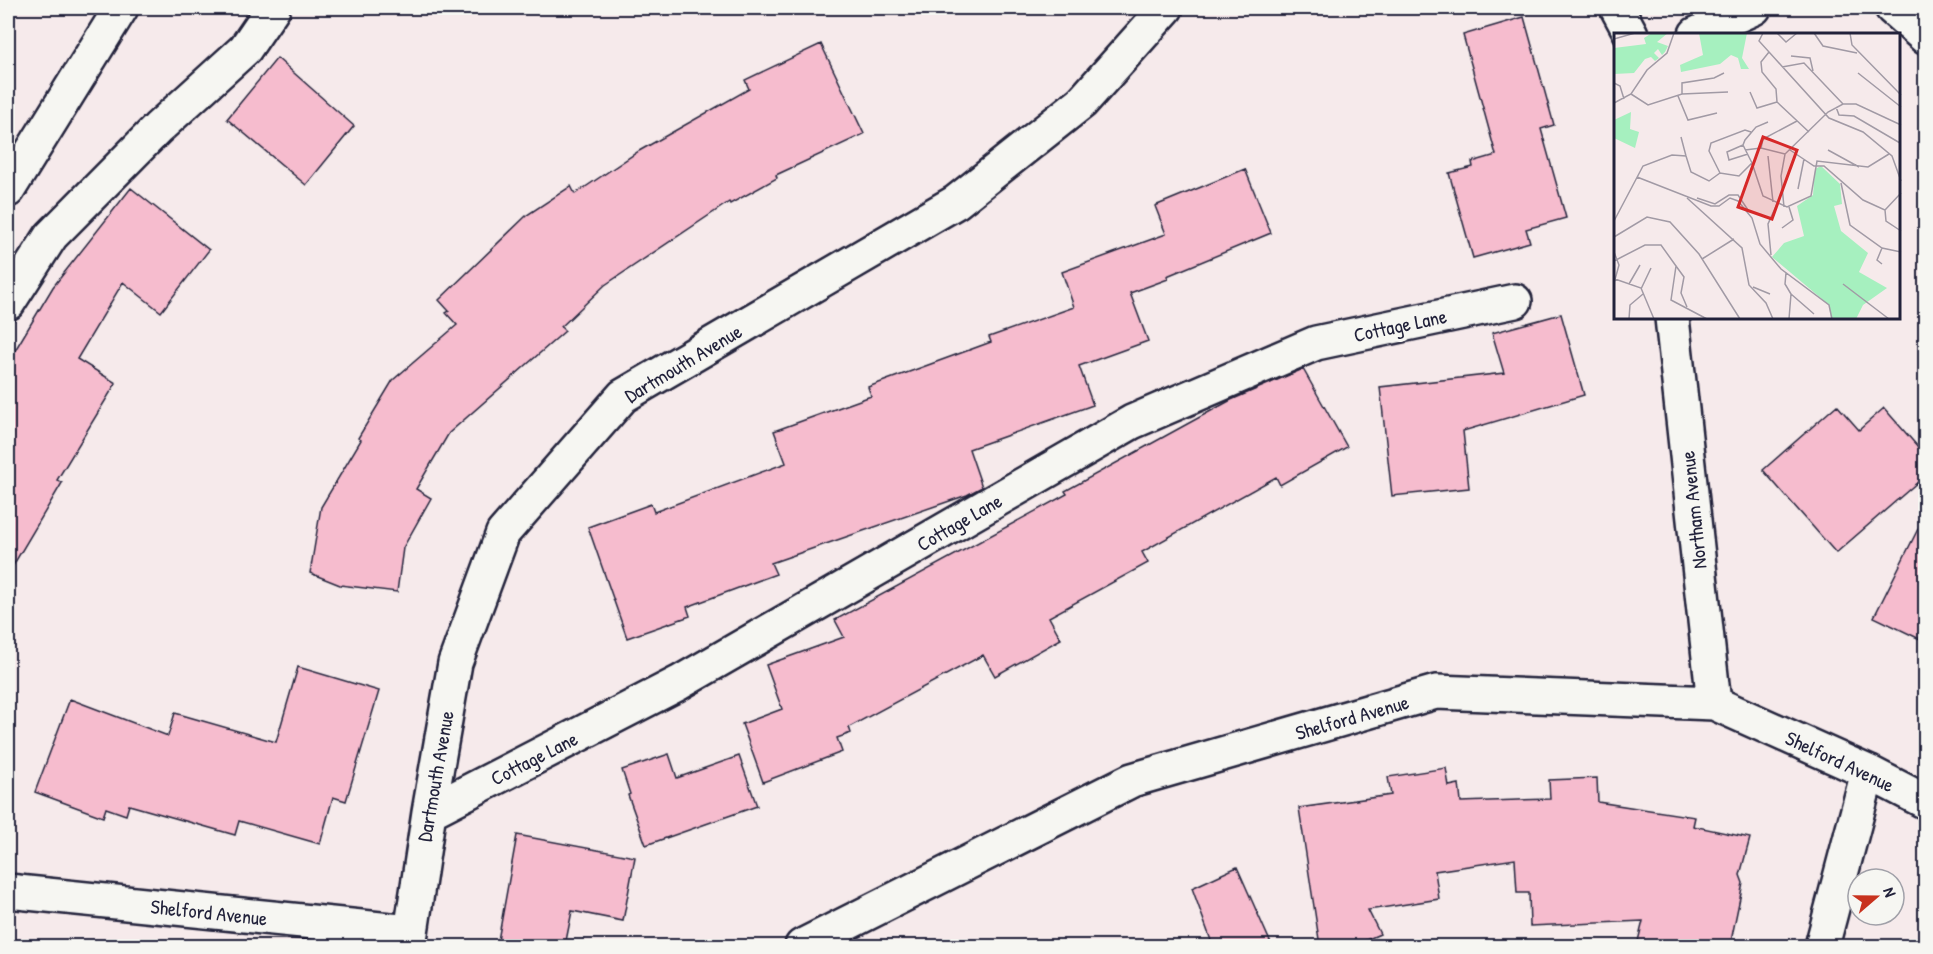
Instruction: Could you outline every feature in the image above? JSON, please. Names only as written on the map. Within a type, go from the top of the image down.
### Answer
[{"type":"street","points":[[8,190],[121,8]]},
{"type":"street","points":[[8,303],[51,236],[158,128],[245,49],[273,8]]},
{"type":"street","name":"Dartmouth Avenue","points":[[409,939],[455,663],[503,533],[623,396],[956,202],[1082,102],[1166,8]]},
{"type":"street","points":[[1617,8],[1630,33]]},
{"type":"street","points":[[1698,33],[1754,8]]},
{"type":"street","points":[[1892,8],[1926,38]]},
{"type":"street","name":"Cottage Lane","points":[[429,812],[679,683],[1132,422],[1316,343],[1515,301]]},
{"type":"street","name":"Northam Avenue","points":[[1672,320],[1714,703]]},
{"type":"street","name":"Shelford Avenue","points":[[802,946],[1132,780],[1436,692],[1714,703],[1868,772],[1926,802]]},
{"type":"street","points":[[1822,946],[1868,772]]},
{"type":"street","name":"Shelford Avenue","points":[[8,891],[409,939]]},
{"type":"building","points":[[1524,17],[1554,125],[1541,129],[1566,218],[1526,229],[1530,242],[1473,258],[1449,173],[1473,167],[1472,162],[1496,155],[1463,35]]},
{"type":"building","points":[[821,44],[864,134],[776,175],[777,178],[730,204],[729,202],[605,285],[561,327],[565,331],[449,433],[416,489],[431,498],[403,548],[397,592],[340,585],[310,573],[321,507],[361,440],[358,438],[393,380],[457,325],[446,313],[449,311],[439,300],[527,215],[571,186],[575,194],[639,151],[749,89],[745,80]]},
{"type":"building","points":[[277,58],[354,126],[306,185],[227,119]]},
{"type":"building","points":[[1245,169],[1271,233],[1167,276],[1168,279],[1130,293],[1148,341],[1079,366],[1093,405],[969,449],[982,487],[967,495],[771,563],[776,574],[687,607],[690,616],[627,638],[588,527],[651,504],[654,512],[786,463],[774,431],[871,396],[868,387],[991,342],[989,337],[1074,307],[1062,272],[1166,234],[1155,206]]},
{"type":"building","points":[[131,188],[209,250],[161,312],[123,282],[77,359],[116,383],[57,480],[62,483],[8,574],[8,362],[53,287]]},
{"type":"building","points":[[1561,314],[1584,395],[1463,431],[1469,488],[1392,496],[1380,387],[1504,373],[1492,333]]},
{"type":"building","points":[[1303,369],[1347,447],[1280,485],[1276,477],[1142,552],[1148,563],[1049,617],[1061,639],[995,676],[983,655],[849,727],[851,733],[837,738],[842,752],[763,782],[742,724],[782,709],[766,665],[844,637],[835,620],[1067,494],[1065,491],[1231,400]]},
{"type":"building","points":[[1837,405],[1859,430],[1884,408],[1926,456],[1926,475],[1836,553],[1763,470]]},
{"type":"building","points":[[1926,513],[1926,642],[1874,617]]},
{"type":"building","points":[[298,667],[379,691],[346,801],[333,797],[320,844],[239,821],[235,835],[129,805],[126,815],[106,808],[103,817],[35,792],[70,699],[168,736],[175,713],[276,742]]},
{"type":"building","points":[[669,754],[677,778],[739,756],[757,806],[646,845],[628,795],[630,794],[622,770]]},
{"type":"building","points":[[1446,768],[1449,786],[1459,784],[1461,802],[1550,799],[1549,780],[1597,778],[1598,802],[1695,817],[1693,826],[1750,838],[1740,875],[1743,883],[1730,946],[1646,946],[1647,942],[1638,941],[1643,921],[1530,926],[1529,893],[1517,893],[1515,859],[1435,871],[1439,899],[1368,910],[1380,934],[1352,946],[1320,946],[1299,808],[1391,795],[1388,777]]},
{"type":"building","points":[[517,835],[635,857],[623,921],[572,911],[565,946],[497,946]]},
{"type":"building","points":[[1237,867],[1272,946],[1213,946],[1192,888]]}]
